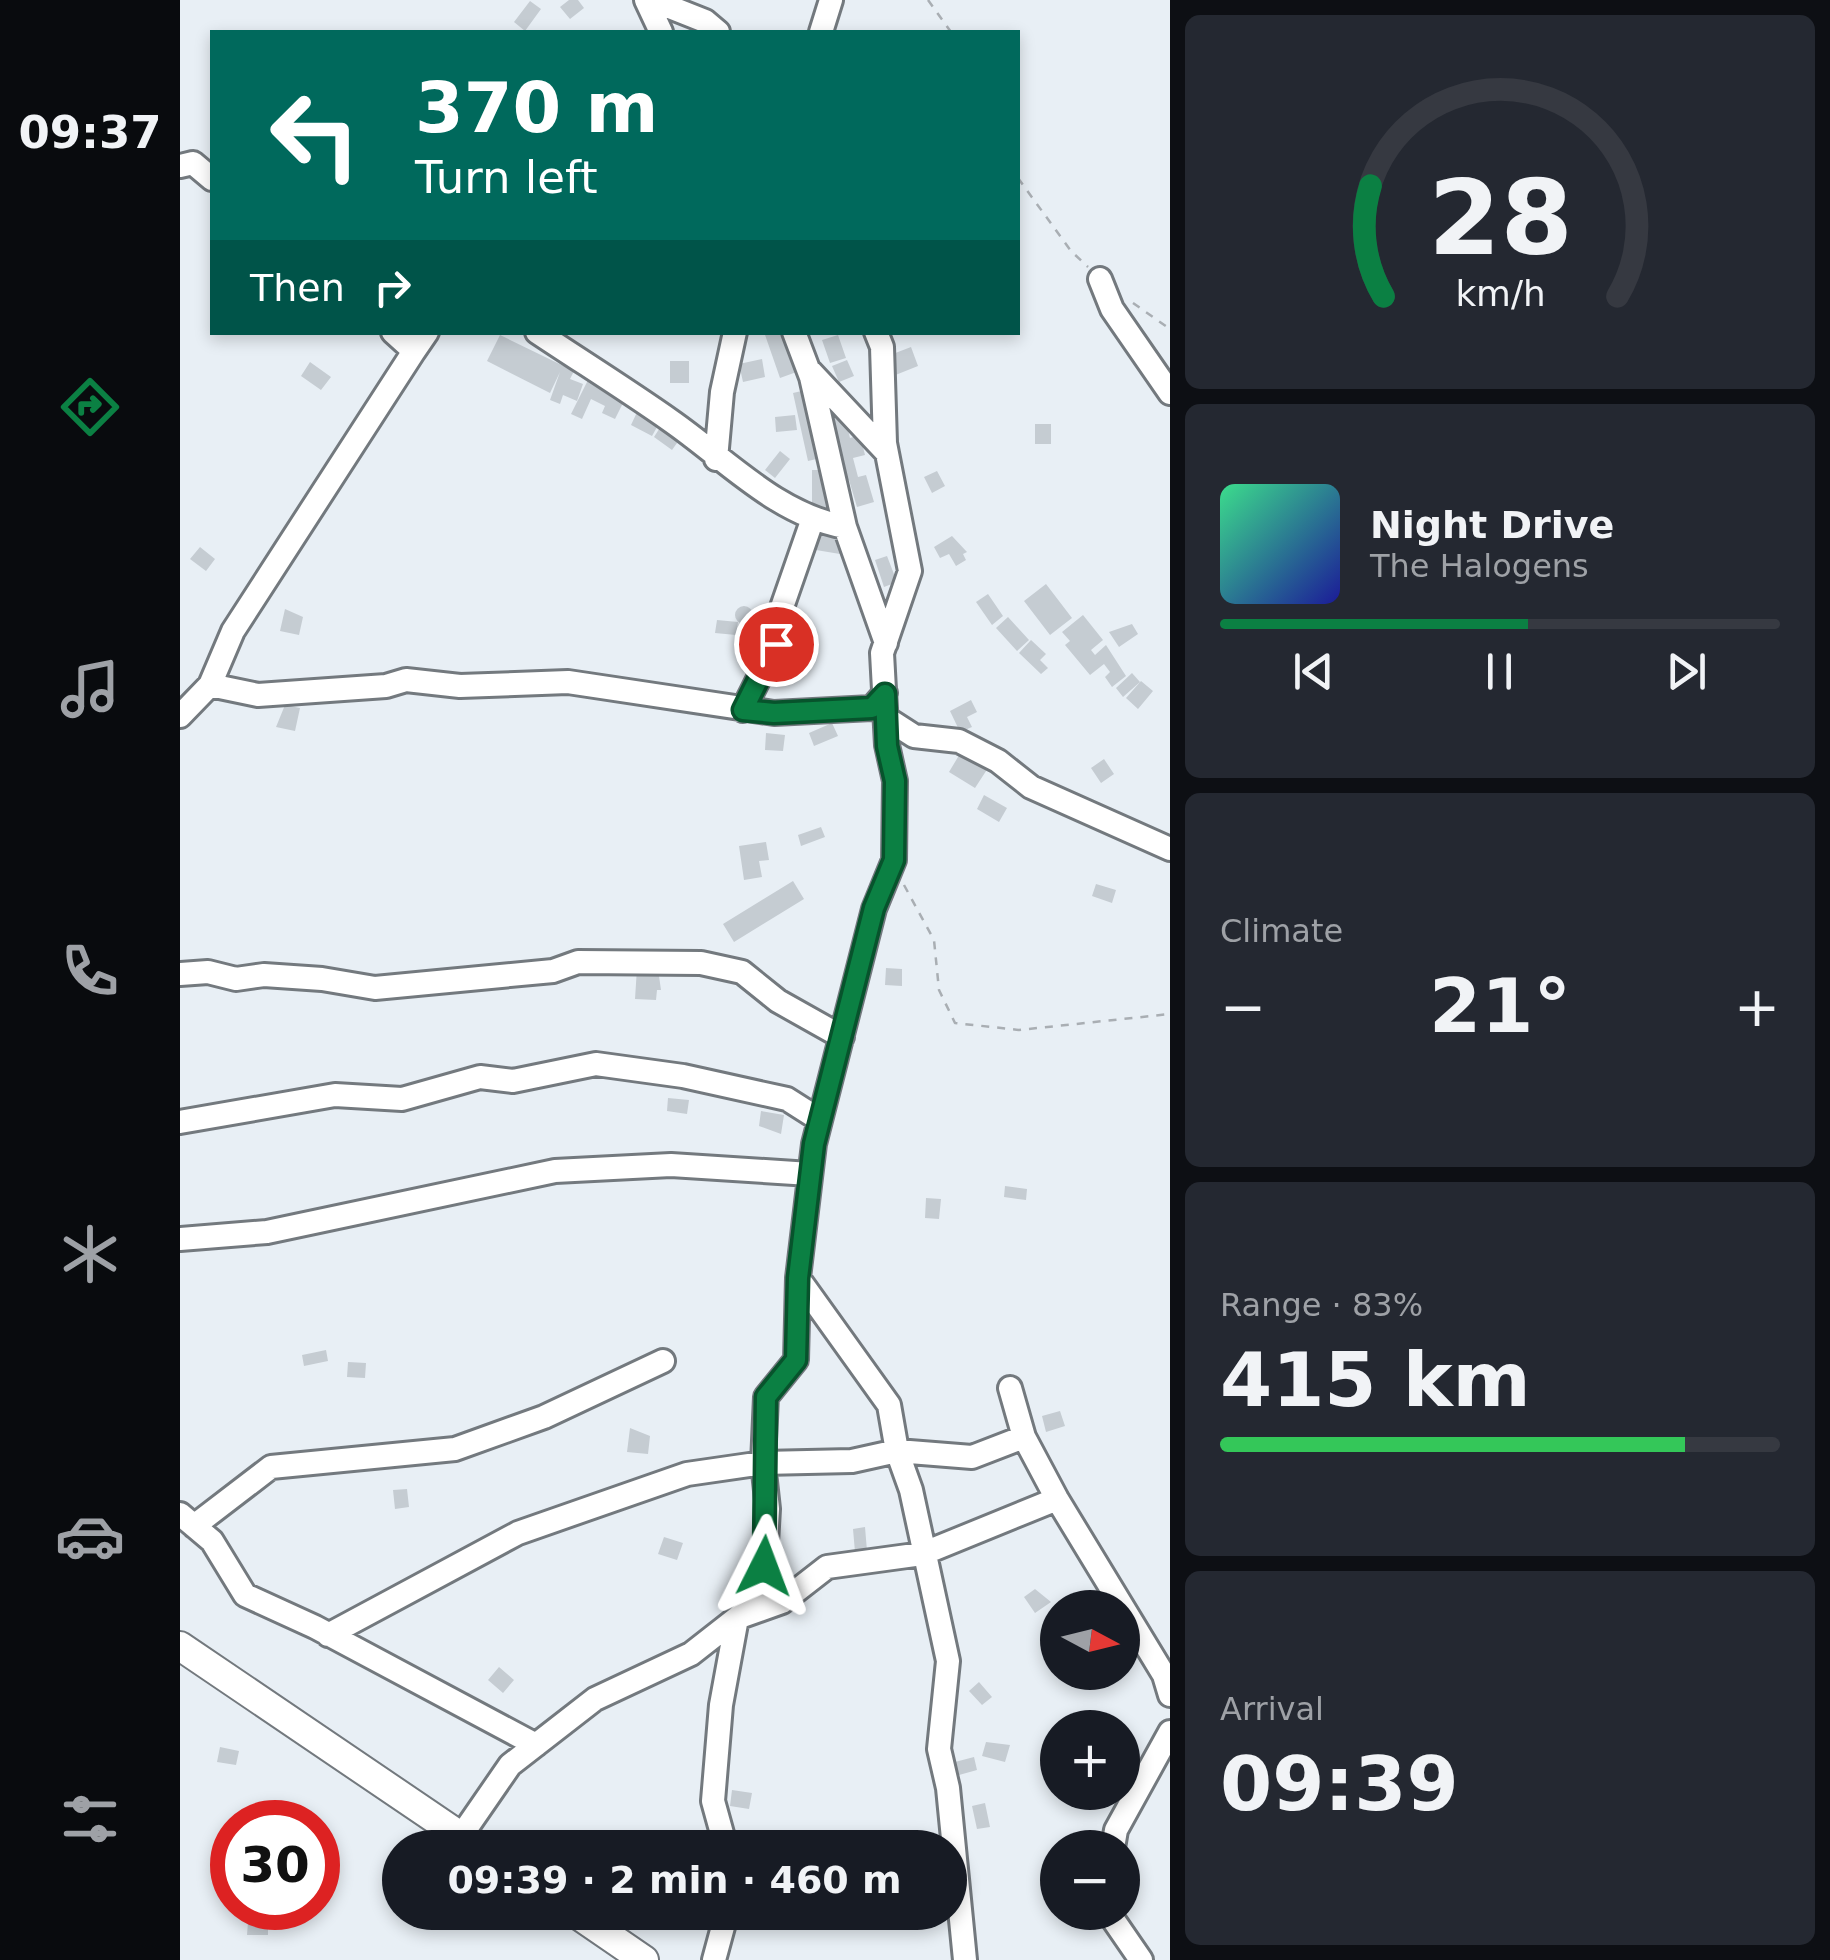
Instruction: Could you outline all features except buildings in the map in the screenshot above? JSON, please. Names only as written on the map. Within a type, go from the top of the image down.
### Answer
[{"type":"main road","points":[[180,1646],[451,1830]]},
{"type":"main road","points":[[600,1930],[644,1960]]},
{"type":"street","points":[[823,30],[831,0]]},
{"type":"street","points":[[651,16],[705,21],[716,30]]},
{"type":"street","points":[[180,166],[193,163],[210,177]]},
{"type":"street","points":[[1100,279],[1112,309],[1170,393]]},
{"type":"street","points":[[542,335],[676,424],[716,459],[812,520],[845,527]]},
{"type":"street","points":[[716,459],[722,392],[734,335]]},
{"type":"street","points":[[795,335],[808,370],[845,527],[886,643]]},
{"type":"street","points":[[475,1830],[510,1764],[594,1700],[691,1654],[763,1594],[768,1509],[764,1463],[766,1397],[796,1360],[798,1278],[820,1120],[874,908],[894,860],[895,781],[886,718],[886,643],[910,570],[887,454],[882,347],[877,335]]},
{"type":"street","points":[[180,716],[210,684],[233,631],[421,342]]},
{"type":"street","points":[[808,370],[887,454]]},
{"type":"street","points":[[743,710],[782,632],[780,613],[812,520]]},
{"type":"street","points":[[210,684],[258,695],[386,686],[406,680],[460,686],[568,682],[774,713],[872,708],[885,694]]},
{"type":"street","points":[[886,718],[914,736],[959,741],[998,761],[1031,787],[1170,849]]},
{"type":"street","points":[[180,974],[208,972],[236,979],[322,979],[375,988],[553,971],[578,962],[702,963],[742,972],[778,1001],[842,1037]]},
{"type":"street","points":[[180,1122],[335,1095],[402,1099],[480,1078],[513,1081],[596,1064],[683,1076],[787,1100],[820,1120]]},
{"type":"street","points":[[180,1239],[267,1232],[554,1171],[671,1165],[810,1174]]},
{"type":"street","points":[[798,1278],[888,1405],[897,1450],[911,1490],[948,1661],[939,1748],[948,1788],[965,1960]]},
{"type":"street","points":[[536,1745],[328,1634],[246,1596],[212,1541],[187,1520],[271,1466],[455,1448],[544,1417],[663,1361]]},
{"type":"street","points":[[1010,1388],[1024,1437],[1164,1675],[1170,1695]]},
{"type":"street","points":[[328,1634],[518,1533],[687,1474],[764,1463],[852,1461],[897,1450],[972,1457],[1024,1437]]},
{"type":"street","points":[[737,1618],[782,1602],[827,1567],[922,1554],[1057,1499]]},
{"type":"street","points":[[721,1830],[713,1801],[721,1705],[737,1618]]},
{"type":"street","points":[[1116,1830],[1170,1732]]},
{"type":"street","points":[[714,1960],[722,1930]]},
{"type":"street","points":[[1120,1930],[1141,1960]]},
{"type":"path","points":[[928,0],[949,30]]},
{"type":"path","points":[[1020,181],[1071,252],[1100,279]]},
{"type":"path","points":[[1128,299],[1170,329]]},
{"type":"path","points":[[894,860],[934,940],[939,990],[955,1023],[1019,1030],[1170,1014]]},
{"type":"route","points":[[764,1566],[768,1509],[764,1463],[766,1397],[796,1360],[798,1278],[814,1144],[874,908],[894,860],[895,781],[887,746],[885,694],[872,708],[774,713],[743,710],[776,644]]}]
